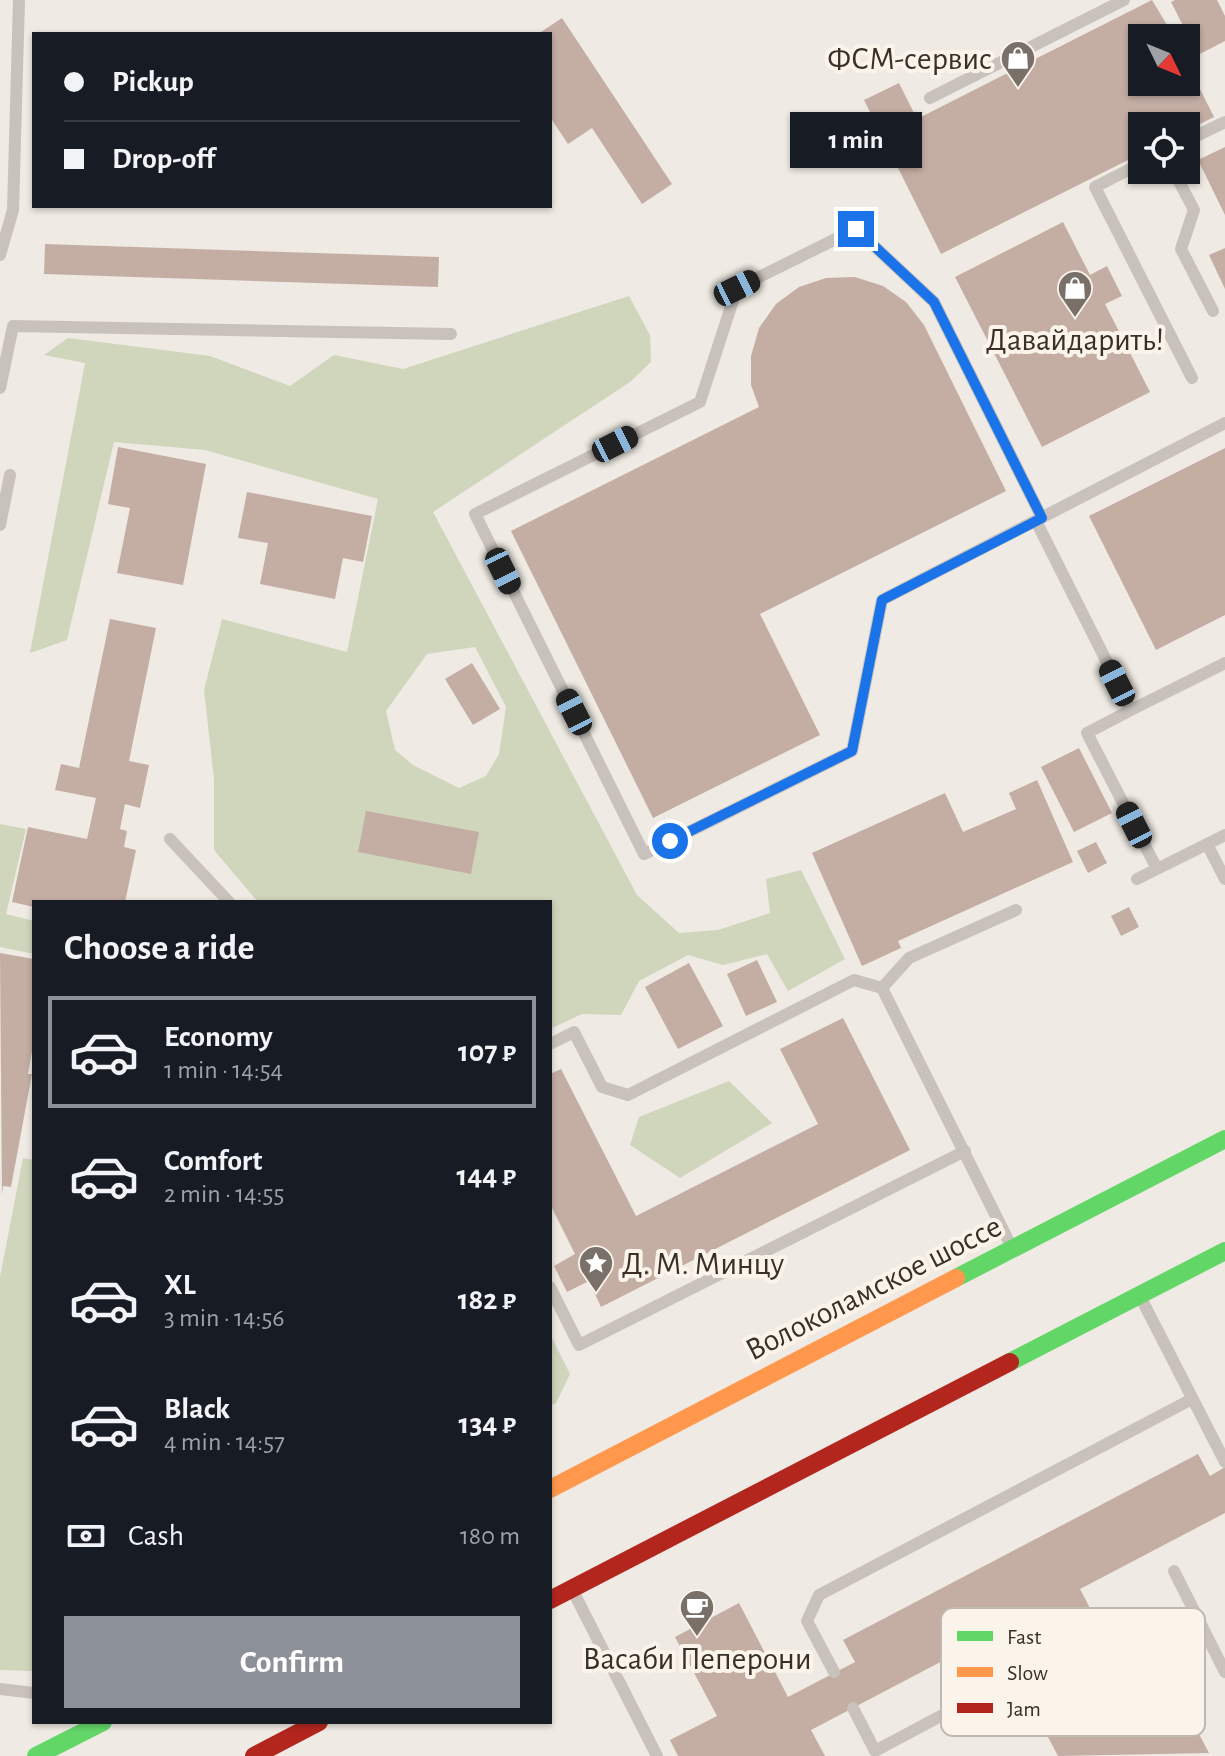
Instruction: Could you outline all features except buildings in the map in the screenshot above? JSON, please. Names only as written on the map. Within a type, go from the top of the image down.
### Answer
[{"type":"main road","name":"Волоколамское шоссе","points":[[552,1488],[1225,1139]]},
{"type":"main road","points":[[552,1599],[1225,1251]]},
{"type":"main road","points":[[36,1756],[99,1724]]},
{"type":"main road","points":[[254,1756],[315,1724]]},
{"type":"lane","points":[[0,255],[13,210],[19,0]]},
{"type":"lane","points":[[930,98],[1124,0]]},
{"type":"lane","points":[[1200,134],[1225,122]]},
{"type":"lane","points":[[1128,170],[1095,187],[1192,378]]},
{"type":"lane","points":[[1180,184],[1194,210],[1181,249],[1213,311]]},
{"type":"lane","points":[[1131,710],[1039,519],[934,302],[856,229],[737,288],[700,402],[475,514],[644,854],[852,751],[882,600],[1039,519],[1225,423]]},
{"type":"lane","points":[[0,388],[13,326],[451,334]]},
{"type":"lane","points":[[0,525],[10,475]]},
{"type":"lane","points":[[1157,869],[1087,733],[1225,663]]},
{"type":"lane","points":[[1137,879],[1225,835]]},
{"type":"lane","points":[[170,839],[227,900]]},
{"type":"lane","points":[[1207,844],[1225,879]]},
{"type":"lane","points":[[882,988],[909,958],[1016,910]]},
{"type":"lane","points":[[552,1043],[574,1032],[602,1087],[628,1095],[854,980],[882,988],[1012,1249]]},
{"type":"lane","points":[[552,1291],[579,1345],[965,1151]]},
{"type":"lane","points":[[1139,1296],[1225,1462]]},
{"type":"lane","points":[[834,1672],[807,1621],[819,1595],[1192,1399]]},
{"type":"lane","points":[[1174,1571],[1193,1608]]},
{"type":"lane","points":[[572,1589],[657,1756]]},
{"type":"lane","points":[[1205,1632],[1225,1672]]},
{"type":"lane","points":[[0,1689],[32,1693]]},
{"type":"lane","points":[[853,1708],[875,1751],[941,1716]]},
{"type":"green space","points":[[629,296],[650,335],[651,362],[630,382],[433,512],[637,895],[679,933],[718,930],[770,913],[766,879],[801,870],[845,959],[788,991],[767,954],[723,965],[688,955],[639,981],[621,1015],[582,1014],[552,1028],[552,900],[256,900],[214,850],[214,779],[204,690],[222,619],[347,652],[378,499],[205,450],[114,442],[67,640],[30,653],[85,363],[44,355],[68,338],[210,356],[290,386],[334,355],[403,369]],"holes":[[[475,647],[506,707],[499,754],[486,776],[459,788],[413,765],[395,750],[386,711],[427,654]]]},
{"type":"green space","points":[[0,824],[26,829],[6,914],[32,920],[32,954],[0,947]]},
{"type":"green space","points":[[729,1081],[772,1123],[680,1178],[630,1145],[639,1117]]},
{"type":"green space","points":[[23,1158],[32,1160],[32,1671],[0,1670],[0,1277]]},
{"type":"green space","points":[[552,1338],[570,1374],[556,1403],[552,1405]]},
{"type":"traffic: fast","points":[[956,1278],[1225,1139]]},
{"type":"traffic: fast","points":[[1010,1362],[1225,1251]]},
{"type":"traffic: fast","points":[[36,1756],[99,1724]]},
{"type":"traffic: slow","points":[[552,1488],[956,1278]]},
{"type":"traffic: jam","points":[[552,1599],[1010,1362]]},
{"type":"traffic: jam","points":[[254,1756],[315,1724]]},
{"type":"place","name":"ФСМ-сервис","points":[[1018,89]]},
{"type":"place","name":"Давайдарить!","points":[[1075,319]]},
{"type":"place","name":"Д. М. Минцу","points":[[596,1294]]},
{"type":"place","name":"Васаби Пеперони","points":[[697,1638]]},
{"type":"route","points":[[670,841],[852,751],[882,600],[1042,518],[934,302],[856,229]]}]
